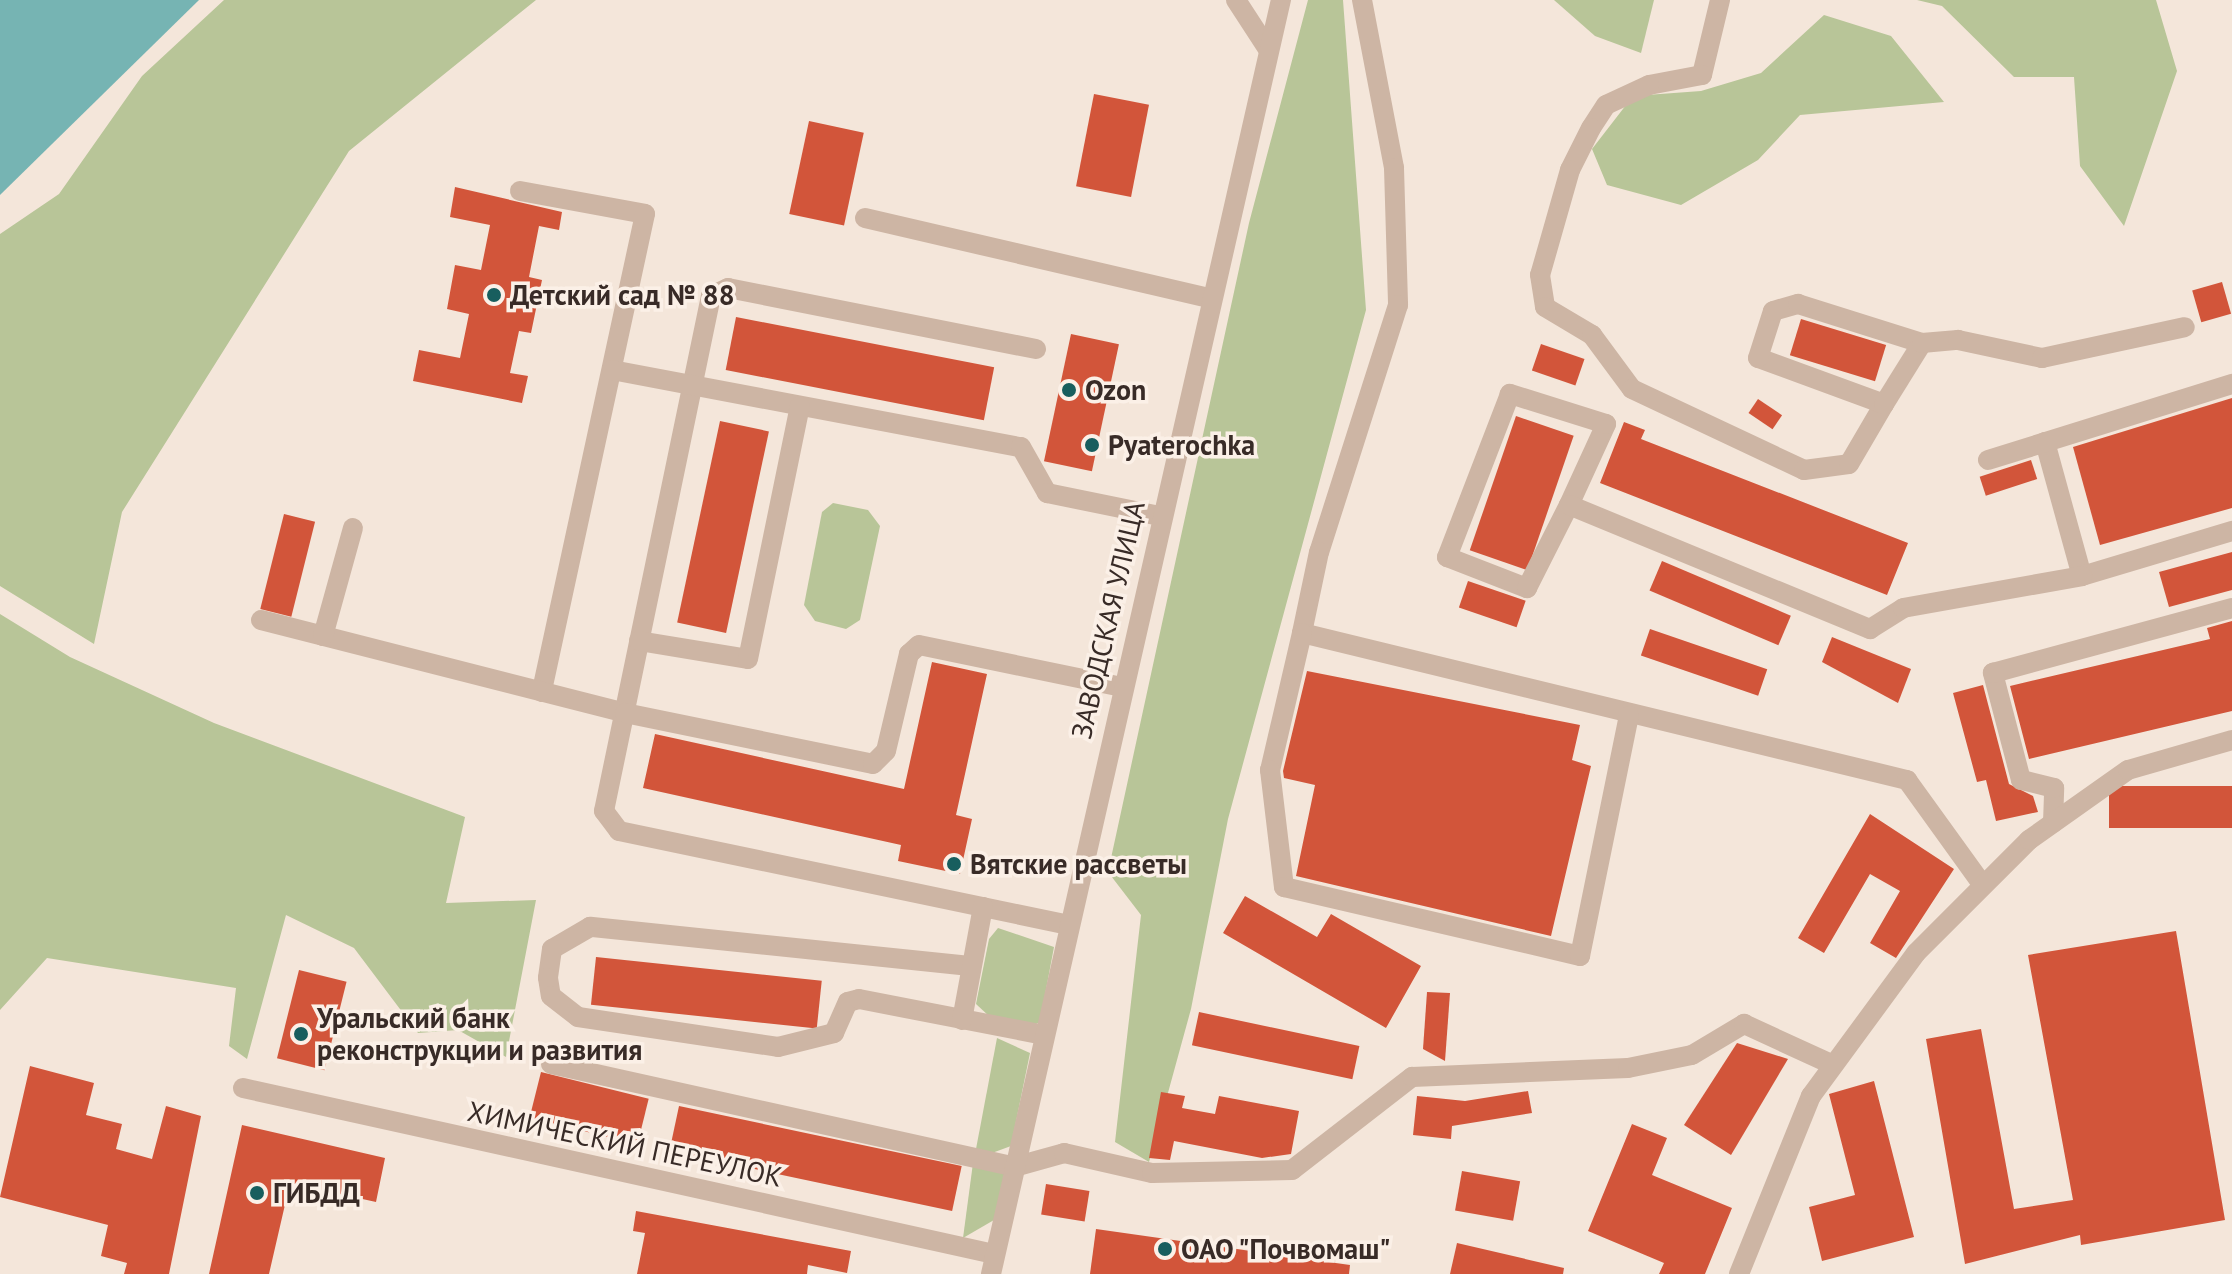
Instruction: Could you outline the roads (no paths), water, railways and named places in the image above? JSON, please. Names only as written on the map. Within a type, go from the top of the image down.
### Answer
[{"type":"street","points":[[1236,0],[1268,49]]},
{"type":"street","name":"ЗАВОДСКАЯ УЛИЦА","points":[[993,1264],[1209,298],[1281,0]]},
{"type":"street","points":[[1362,0],[1394,168],[1398,305],[1319,552],[1270,770],[1284,887],[1580,956],[1629,716]]},
{"type":"street","points":[[1720,0],[1702,75],[1649,85],[1606,105],[1591,128],[1570,170],[1540,275],[1545,307],[1592,335],[1632,389],[1804,470],[1849,464],[1922,343]]},
{"type":"street","points":[[520,191],[645,214],[542,692]]},
{"type":"street","points":[[865,218],[1209,298]]},
{"type":"street","points":[[1036,349],[728,288],[711,296],[604,811],[619,831],[1068,925]]},
{"type":"street","points":[[1884,404],[1758,358],[1773,311],[1798,304],[1922,343],[1958,340],[2042,358],[2185,327]]},
{"type":"street","points":[[612,370],[1021,447],[1047,493],[1160,516]]},
{"type":"street","points":[[1988,460],[2232,384]]},
{"type":"street","points":[[1510,394],[1606,424],[1569,505],[1527,588],[1447,557],[1510,394]]},
{"type":"street","points":[[639,641],[748,659],[800,406]]},
{"type":"street","points":[[2045,442],[2082,576]]},
{"type":"street","points":[[1569,505],[1870,629],[1903,608],[2082,576],[2232,531]]},
{"type":"street","points":[[323,636],[353,528]]},
{"type":"street","points":[[2053,823],[2054,788],[2021,780],[1993,673],[2232,608]]},
{"type":"street","points":[[261,620],[625,713],[873,764],[886,751],[909,654],[919,645],[1121,687]]},
{"type":"street","points":[[1302,633],[1629,716],[1907,780],[1982,884]]},
{"type":"street","points":[[1739,1274],[1811,1096],[1916,953],[1982,884],[2053,823],[2128,770],[2232,740]]},
{"type":"street","points":[[962,1020],[983,907]]},
{"type":"street","points":[[970,966],[590,927],[552,949],[548,978],[551,996],[578,1017],[778,1047],[834,1033],[848,1002],[859,999],[1044,1035]]},
{"type":"street","points":[[551,1064],[1014,1167],[1064,1153],[1152,1173],[1292,1170],[1412,1077],[1628,1068],[1692,1055],[1744,1024],[1833,1065]]},
{"type":"street","name":"ХИМИЧЕСКИЙ ПЕРЕУЛОК","points":[[243,1088],[993,1264]]},
{"type":"water","points":[[0,0],[199,0],[0,195]]},
{"type":"place","name":"Детский сад № 88","points":[[494,295]]},
{"type":"place","name":"Ozon","points":[[1069,390]]},
{"type":"place","name":"Pyaterochka","points":[[1092,445]]},
{"type":"place","name":"Вятские рассветы","points":[[954,864]]},
{"type":"place","name":"Уральский банк реконструкции и развития","points":[[301,1034]]},
{"type":"place","name":"ГИБДД","points":[[257,1193]]},
{"type":"place","name":"ОАО \"Почвомаш\"","points":[[1165,1249]]}]
